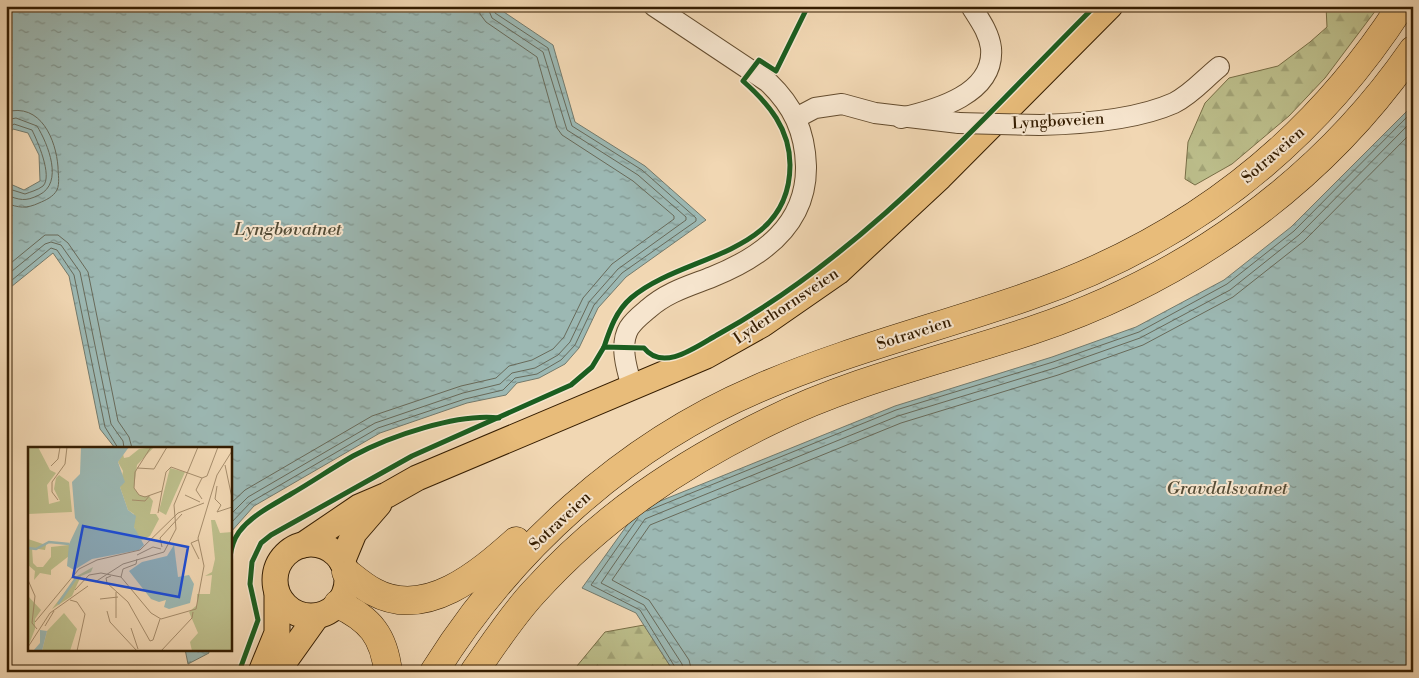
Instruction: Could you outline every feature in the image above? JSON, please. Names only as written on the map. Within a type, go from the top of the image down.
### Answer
[{"type":"highway","name":"Sotraveien","points":[[434,672],[449,646],[492,592],[552,526],[602,483],[650,446],[707,413],[756,389],[826,362],[1028,297],[1089,273],[1146,246],[1201,214],[1252,175],[1300,132],[1345,84],[1401,6]]},
{"type":"highway","name":"Sotraveien","points":[[474,672],[507,625],[532,594],[571,554],[618,512],[672,474],[765,423],[808,405],[1036,329],[1100,305],[1157,278],[1217,243],[1272,202],[1322,158],[1370,109],[1413,50]]},
{"type":"highway","points":[[344,567],[375,593],[390,598],[422,598],[456,587],[492,563],[593,472],[650,446]]},
{"type":"highway","points":[[328,610],[363,618],[373,627],[380,638],[388,672]]},
{"type":"main road","name":"Lyderhornsveien","points":[[303,545],[359,506],[388,495],[417,478],[466,456],[706,356],[738,340],[806,296],[838,272],[940,178],[1110,6]]},
{"type":"main road","name":"Lyderhornsveien","points":[[344,567],[354,533],[388,495]]},
{"type":"main road","points":[[261,672],[278,632],[276,575],[282,558],[292,550],[303,545],[316,544],[328,548],[344,567],[344,594],[328,610],[277,672]]},
{"type":"main road","points":[[277,594],[293,612],[305,616],[328,610]]},
{"type":"street","points":[[632,387],[626,363],[625,348],[629,327],[658,300],[751,259],[768,247],[789,225],[798,210],[806,174],[804,145],[796,118],[785,100],[768,82],[654,6]]},
{"type":"street","points":[[902,118],[961,98],[978,85],[988,69],[991,48],[983,25],[970,6]]},
{"type":"street","name":"Lyngbøveien","points":[[796,118],[814,108],[842,104],[902,118],[959,123],[1040,125],[1087,122],[1117,117],[1173,103],[1196,89],[1220,67]]},
{"type":"green space","points":[[1326,6],[1379,6],[1325,78],[1289,116],[1232,164],[1195,185],[1185,179],[1188,142],[1205,103],[1229,78],[1278,66],[1310,42],[1327,27]]},
{"type":"green space","points":[[644,625],[674,672],[572,672],[605,632]]},
{"type":"water","name":"Lyngbøvatnet","points":[[6,6],[495,6],[553,45],[575,122],[645,166],[706,220],[626,277],[598,308],[579,348],[565,364],[539,378],[517,383],[506,395],[467,403],[380,433],[254,506],[231,532],[231,447],[114,447],[100,429],[69,276],[53,253],[6,291],[6,173],[8,183],[24,190],[40,181],[39,155],[28,133],[13,129],[6,139]]},
{"type":"water","name":"Gravdalsvatnet","points":[[1413,105],[1413,672],[674,672],[636,613],[582,588],[638,510],[895,406],[1052,357],[1136,327],[1224,280],[1291,227]]},
{"type":"water","points":[[185,650],[208,650],[209,653],[188,664]]},
{"type":"cycle path","points":[[604,347],[617,314],[631,298],[653,283],[730,249],[754,236],[773,218],[785,195],[790,165],[789,152],[782,129],[776,118],[743,81],[759,60],[776,71],[808,6]]},
{"type":"cycle path","points":[[239,672],[258,620],[250,584],[252,562],[261,543],[271,535],[412,456],[571,385],[592,367],[604,347],[644,348],[652,355],[660,358],[670,358],[690,351],[771,302],[821,266],[917,184],[1095,6]]},
{"type":"cycle path","points":[[231,553],[237,535],[256,515],[368,448],[405,434],[445,423],[482,417],[499,418]]}]
